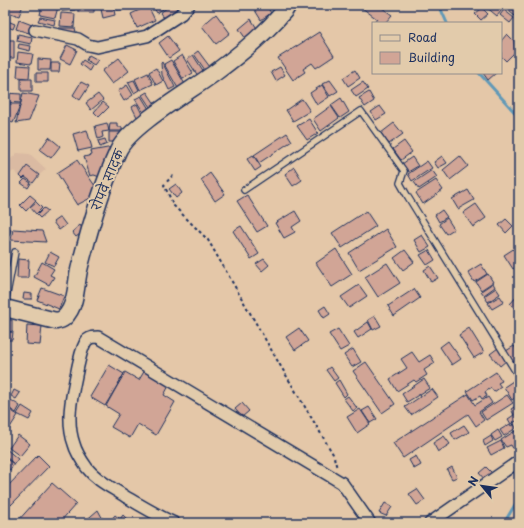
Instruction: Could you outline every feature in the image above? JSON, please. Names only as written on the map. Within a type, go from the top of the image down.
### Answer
[{"type":"main road","name":"रोपवे सादक","points":[[5,308],[56,321],[62,320],[66,316],[73,303],[79,268],[93,218],[118,150],[139,127],[217,71],[262,36],[283,13],[288,5]]},
{"type":"street","points":[[35,30],[78,40],[88,45],[97,47],[147,36],[182,14],[189,5]]},
{"type":"street","points":[[174,523],[142,506],[96,477],[87,469],[80,458],[74,444],[71,425],[72,393],[80,357],[86,342],[91,337],[98,337],[342,483],[370,523]]},
{"type":"street","points":[[430,523],[519,461]]},
{"type":"lane","points":[[244,190],[361,111],[404,171],[400,184],[519,377]]},
{"type":"lane","points":[[5,304],[15,252]]},
{"type":"path","points":[[174,175],[164,185],[174,206],[208,240],[283,372],[333,454],[342,483]]},
{"type":"shaded area","points":[[17,153],[30,154],[46,169],[29,185],[14,171],[5,176],[5,165]]},
{"type":"building","points":[[5,5],[23,5],[19,16],[5,11]]},
{"type":"building","points":[[42,5],[58,7],[55,18],[40,15]]},
{"type":"building","points":[[62,5],[75,5],[75,10],[62,11]]},
{"type":"building","points":[[78,5],[94,5],[94,12],[78,12]]},
{"type":"building","points":[[100,5],[113,5],[115,15],[103,18]]},
{"type":"building","points":[[116,5],[127,5],[128,9],[117,10]]},
{"type":"building","points":[[152,5],[165,5],[166,7],[157,13]]},
{"type":"building","points":[[171,5],[174,5],[179,12],[167,22],[160,13]]},
{"type":"building","points":[[257,5],[266,5],[271,13],[261,20],[253,7]]},
{"type":"building","points":[[358,5],[378,5],[392,15],[386,22],[375,22],[377,19]]},
{"type":"building","points":[[506,5],[497,16],[485,6]]},
{"type":"building","points":[[507,5],[514,5],[519,9],[515,16],[505,8]]},
{"type":"building","points":[[148,6],[155,20],[137,28],[131,14]]},
{"type":"building","points":[[482,8],[488,14],[481,20],[475,14]]},
{"type":"building","points":[[504,10],[514,18],[510,23],[500,15]]},
{"type":"building","points":[[61,13],[75,14],[74,27],[60,26]]},
{"type":"building","points":[[216,14],[230,33],[216,44],[202,26]]},
{"type":"building","points":[[40,17],[55,20],[54,25],[38,21]]},
{"type":"building","points":[[251,19],[258,30],[246,39],[239,29]]},
{"type":"building","points":[[5,20],[15,24],[13,29],[5,26]]},
{"type":"building","points":[[19,20],[32,25],[29,33],[16,29]]},
{"type":"building","points":[[59,28],[75,28],[78,40],[57,41]]},
{"type":"building","points":[[319,32],[334,56],[316,68],[312,63],[303,69],[305,72],[293,80],[278,58]]},
{"type":"building","points":[[18,34],[32,37],[31,44],[17,41]]},
{"type":"building","points":[[507,34],[514,41],[515,52],[506,61],[502,57],[502,40]]},
{"type":"building","points":[[168,36],[179,51],[169,58],[159,43]]},
{"type":"building","points":[[5,40],[14,40],[14,58],[5,58]]},
{"type":"building","points":[[19,44],[31,46],[30,51],[18,48]]},
{"type":"building","points":[[67,45],[77,50],[70,64],[60,59]]},
{"type":"building","points":[[198,51],[210,67],[205,70],[194,54]]},
{"type":"building","points":[[18,52],[33,54],[31,64],[17,62]]},
{"type":"building","points":[[89,55],[98,60],[94,65],[86,60]]},
{"type":"building","points":[[182,55],[193,73],[183,79],[173,61]]},
{"type":"building","points":[[193,55],[204,72],[198,76],[187,59]]},
{"type":"building","points":[[119,58],[129,71],[112,84],[102,71]]},
{"type":"building","points":[[38,59],[51,60],[50,70],[38,70]]},
{"type":"building","points":[[83,60],[92,66],[89,71],[80,64]]},
{"type":"building","points":[[171,60],[186,86],[179,90],[164,64]]},
{"type":"building","points":[[162,62],[175,87],[169,90],[162,75]]},
{"type":"building","points":[[51,63],[60,63],[59,72],[51,72]]},
{"type":"building","points":[[18,65],[30,66],[29,78],[17,77]]},
{"type":"building","points":[[280,67],[285,75],[276,81],[271,72]]},
{"type":"building","points":[[156,68],[163,81],[156,85],[149,72]]},
{"type":"building","points":[[355,70],[360,78],[348,86],[343,78]]},
{"type":"building","points":[[36,73],[48,73],[48,82],[36,82]]},
{"type":"building","points":[[148,73],[153,84],[140,90],[135,79]]},
{"type":"building","points":[[484,74],[495,74],[488,80]]},
{"type":"building","points":[[21,79],[32,79],[32,91],[21,91]]},
{"type":"building","points":[[134,80],[139,90],[134,93],[128,82]]},
{"type":"building","points":[[330,80],[338,91],[330,96],[322,84]]},
{"type":"building","points":[[81,82],[89,86],[80,100],[73,95]]},
{"type":"building","points":[[363,82],[368,89],[356,97],[351,90]]},
{"type":"building","points":[[127,85],[133,95],[124,101],[118,91]]},
{"type":"building","points":[[322,85],[329,97],[317,105],[310,93]]},
{"type":"building","points":[[147,92],[155,104],[150,107],[142,95]]},
{"type":"building","points":[[369,92],[374,101],[365,107],[359,98]]},
{"type":"building","points":[[5,93],[21,94],[21,103],[5,102]]},
{"type":"building","points":[[23,93],[39,96],[29,121],[16,123]]},
{"type":"building","points":[[98,94],[103,100],[91,110],[86,103]]},
{"type":"building","points":[[141,96],[149,109],[144,113],[135,99]]},
{"type":"building","points":[[341,98],[349,112],[340,118],[331,105]]},
{"type":"building","points":[[302,99],[310,111],[293,121],[286,110]]},
{"type":"building","points":[[103,102],[109,107],[99,117],[94,112]]},
{"type":"building","points":[[5,104],[21,104],[13,123],[5,119]]},
{"type":"building","points":[[137,104],[142,114],[137,117],[132,107]]},
{"type":"building","points":[[331,106],[339,118],[321,131],[313,119]]},
{"type":"building","points":[[380,106],[386,114],[376,120],[371,112]]},
{"type":"building","points":[[309,119],[318,133],[307,140],[297,126]]},
{"type":"building","points":[[107,123],[109,131],[102,132],[103,137],[98,139],[95,126]]},
{"type":"building","points":[[110,123],[117,123],[117,127],[122,127],[122,131],[109,131]]},
{"type":"building","points":[[394,123],[403,134],[389,144],[381,133]]},
{"type":"building","points":[[87,130],[92,148],[78,151],[73,134]]},
{"type":"building","points":[[109,132],[122,132],[122,139],[115,139],[115,142],[109,142]]},
{"type":"building","points":[[287,133],[292,141],[259,163],[254,155]]},
{"type":"building","points":[[49,137],[60,146],[51,158],[40,150]]},
{"type":"building","points":[[105,139],[107,144],[100,147],[98,141]]},
{"type":"building","points":[[404,141],[412,152],[401,160],[393,149]]},
{"type":"building","points":[[113,147],[103,178],[94,175],[90,176],[84,157],[92,155],[91,151]]},
{"type":"building","points":[[253,155],[261,167],[255,171],[247,159]]},
{"type":"building","points":[[442,156],[447,163],[438,168],[434,162]]},
{"type":"building","points":[[460,156],[468,166],[450,180],[443,170]]},
{"type":"building","points":[[412,157],[418,166],[408,172],[402,164]]},
{"type":"building","points":[[77,160],[100,193],[77,205],[57,173]]},
{"type":"building","points":[[427,161],[432,168],[412,181],[408,174]]},
{"type":"building","points":[[27,166],[39,175],[33,183],[25,177],[23,179],[20,176]]},
{"type":"building","points":[[294,167],[302,180],[293,186],[285,174]]},
{"type":"building","points":[[432,170],[437,177],[419,189],[414,182]]},
{"type":"building","points":[[210,173],[225,194],[215,201],[201,180]]},
{"type":"building","points":[[25,179],[31,183],[28,188],[21,183]]},
{"type":"building","points":[[436,180],[443,190],[423,204],[416,193]]},
{"type":"building","points":[[176,184],[182,193],[176,198],[169,189]]},
{"type":"building","points":[[468,190],[474,200],[458,209],[452,199]]},
{"type":"building","points":[[30,195],[36,200],[26,211],[20,205]]},
{"type":"building","points":[[247,195],[267,226],[257,232],[237,201]]},
{"type":"building","points":[[36,202],[42,208],[36,214],[30,207]]},
{"type":"building","points":[[476,204],[486,218],[473,227],[463,213]]},
{"type":"building","points":[[44,208],[48,211],[40,218],[37,215]]},
{"type":"building","points":[[442,210],[447,217],[439,222],[435,215]]},
{"type":"building","points":[[295,211],[301,221],[292,227],[295,232],[284,238],[275,223]]},
{"type":"building","points":[[366,211],[376,226],[342,248],[332,233]]},
{"type":"building","points":[[60,217],[66,225],[59,230],[53,222]]},
{"type":"building","points":[[447,218],[454,229],[446,234],[439,224]]},
{"type":"building","points":[[506,219],[513,226],[506,233],[499,225]]},
{"type":"building","points":[[80,225],[84,231],[76,237],[72,232]]},
{"type":"building","points":[[241,226],[259,254],[251,259],[233,231]]},
{"type":"building","points":[[5,227],[11,230],[7,239],[5,238]]},
{"type":"building","points":[[13,229],[42,231],[46,242],[11,240]]},
{"type":"building","points":[[386,229],[397,247],[359,270],[349,253]]},
{"type":"building","points":[[422,235],[430,247],[421,252],[414,240]]},
{"type":"building","points":[[518,246],[519,265],[513,269],[504,255]]},
{"type":"building","points":[[336,249],[352,274],[332,287],[316,263]]},
{"type":"building","points":[[405,250],[414,262],[403,270],[394,258]]},
{"type":"building","points":[[429,250],[435,260],[427,265],[420,255]]},
{"type":"building","points":[[50,252],[59,257],[54,266],[45,262]]},
{"type":"building","points":[[18,259],[29,260],[28,278],[17,278]]},
{"type":"building","points":[[264,259],[269,265],[262,271],[256,264]]},
{"type":"building","points":[[42,262],[54,269],[50,275],[54,277],[49,285],[34,277]]},
{"type":"building","points":[[387,263],[400,283],[378,297],[365,277]]},
{"type":"building","points":[[481,264],[487,274],[474,282],[468,272]]},
{"type":"building","points":[[430,266],[438,278],[431,282],[424,270]]},
{"type":"building","points":[[488,274],[493,282],[481,290],[476,282]]},
{"type":"building","points":[[493,283],[495,287],[484,295],[481,291]]},
{"type":"building","points":[[359,285],[367,296],[349,308],[341,297]]},
{"type":"building","points":[[42,288],[64,296],[59,309],[37,300]]},
{"type":"building","points":[[496,288],[500,294],[488,302],[484,296]]},
{"type":"building","points":[[414,289],[420,298],[394,316],[388,306]]},
{"type":"building","points":[[24,293],[32,294],[32,299],[23,299]]},
{"type":"building","points":[[519,294],[519,308],[517,310],[510,304]]},
{"type":"building","points":[[500,296],[504,302],[492,309],[488,303]]},
{"type":"building","points":[[325,306],[330,314],[324,318],[319,310]]},
{"type":"building","points":[[375,316],[381,326],[373,330],[368,320]]},
{"type":"building","points":[[7,320],[12,320],[12,332],[6,331]]},
{"type":"building","points":[[368,322],[372,329],[358,338],[354,332]]},
{"type":"building","points":[[27,325],[42,326],[40,345],[26,344]]},
{"type":"building","points":[[299,328],[308,341],[295,350],[286,337]]},
{"type":"building","points":[[469,328],[484,352],[474,358],[459,335]]},
{"type":"building","points":[[338,329],[349,346],[340,351],[329,334]]},
{"type":"building","points":[[8,332],[13,332],[12,340],[7,340]]},
{"type":"building","points":[[448,341],[461,359],[452,365],[440,347]]},
{"type":"building","points":[[514,346],[519,353],[519,370],[506,351]]},
{"type":"building","points":[[498,348],[507,360],[500,366],[490,354]]},
{"type":"building","points":[[353,349],[361,362],[352,367],[344,355]]},
{"type":"building","points":[[412,352],[419,362],[430,355],[435,363],[424,370],[427,375],[416,382],[414,380],[397,391],[390,379],[407,368],[401,359]]},
{"type":"building","points":[[366,362],[395,404],[382,413],[353,371]]},
{"type":"building","points":[[109,365],[124,374],[105,406],[90,397]]},
{"type":"building","points":[[330,367],[338,378],[334,381],[326,370]]},
{"type":"building","points":[[145,370],[170,384],[164,395],[175,402],[156,435],[138,424],[130,438],[111,427],[119,414],[106,406],[125,372],[139,380]]},
{"type":"building","points":[[496,372],[502,381],[498,383],[501,387],[494,392],[491,388],[485,392],[487,396],[482,399],[480,396],[473,400],[467,391]]},
{"type":"building","points":[[424,379],[430,388],[407,402],[402,394]]},
{"type":"building","points":[[339,380],[347,394],[344,397],[335,383]]},
{"type":"building","points":[[513,381],[519,390],[519,395],[512,400],[504,387]]},
{"type":"building","points":[[432,389],[438,397],[411,415],[405,407]]},
{"type":"building","points":[[14,390],[20,393],[16,399],[11,396]]},
{"type":"building","points":[[468,394],[475,405],[488,397],[492,403],[479,412],[484,420],[476,426],[468,414],[403,458],[393,443]]},
{"type":"building","points":[[507,395],[513,403],[486,420],[481,412]]},
{"type":"building","points":[[348,396],[357,408],[353,411],[344,399]]},
{"type":"building","points":[[11,400],[20,406],[16,413],[7,407]]},
{"type":"building","points":[[242,403],[249,411],[242,417],[235,409]]},
{"type":"building","points":[[519,404],[519,422],[518,420],[511,424],[508,419],[514,415],[511,409]]},
{"type":"building","points":[[22,406],[33,413],[29,420],[17,414]]},
{"type":"building","points":[[369,407],[377,419],[370,423],[362,411]]},
{"type":"building","points":[[360,409],[370,424],[357,433],[347,417]]},
{"type":"building","points":[[10,410],[18,415],[9,429],[5,425],[5,417]]},
{"type":"building","points":[[510,424],[511,426],[514,424],[516,428],[504,436],[500,430]]},
{"type":"building","points":[[464,425],[469,432],[455,440],[451,433]]},
{"type":"building","points":[[498,430],[502,437],[495,441],[491,435]]},
{"type":"building","points":[[515,431],[519,437],[519,449],[515,452],[511,445],[506,447],[501,440]]},
{"type":"building","points":[[18,435],[30,444],[20,456],[9,448]]},
{"type":"building","points":[[444,436],[450,444],[438,452],[433,443]]},
{"type":"building","points":[[491,436],[493,441],[485,446],[483,441]]},
{"type":"building","points":[[501,441],[504,448],[491,455],[487,448]]},
{"type":"building","points":[[5,448],[18,459],[14,464],[5,456]]},
{"type":"building","points":[[38,455],[49,466],[11,505],[6,501],[5,503],[5,489]]},
{"type":"building","points":[[416,456],[421,465],[414,469],[409,460]]},
{"type":"building","points":[[5,458],[14,464],[10,470],[5,466]]},
{"type":"building","points":[[452,467],[457,477],[452,479],[447,470]]},
{"type":"building","points":[[486,467],[492,473],[485,480],[479,473]]},
{"type":"building","points":[[52,483],[76,504],[59,523],[16,523]]},
{"type":"building","points":[[417,489],[425,500],[417,505],[409,494]]},
{"type":"building","points":[[385,503],[392,507],[386,516],[379,513]]},
{"type":"building","points":[[98,510],[105,523],[84,523],[84,522]]},
{"type":"building","points":[[115,515],[120,519],[123,515],[127,519],[124,523],[112,523],[110,521]]},
{"type":"waterway","points":[[439,5],[447,22]]},
{"type":"waterway","points":[[480,74],[519,117]]},
{"type":"waterway","points":[[504,523],[519,498]]}]
